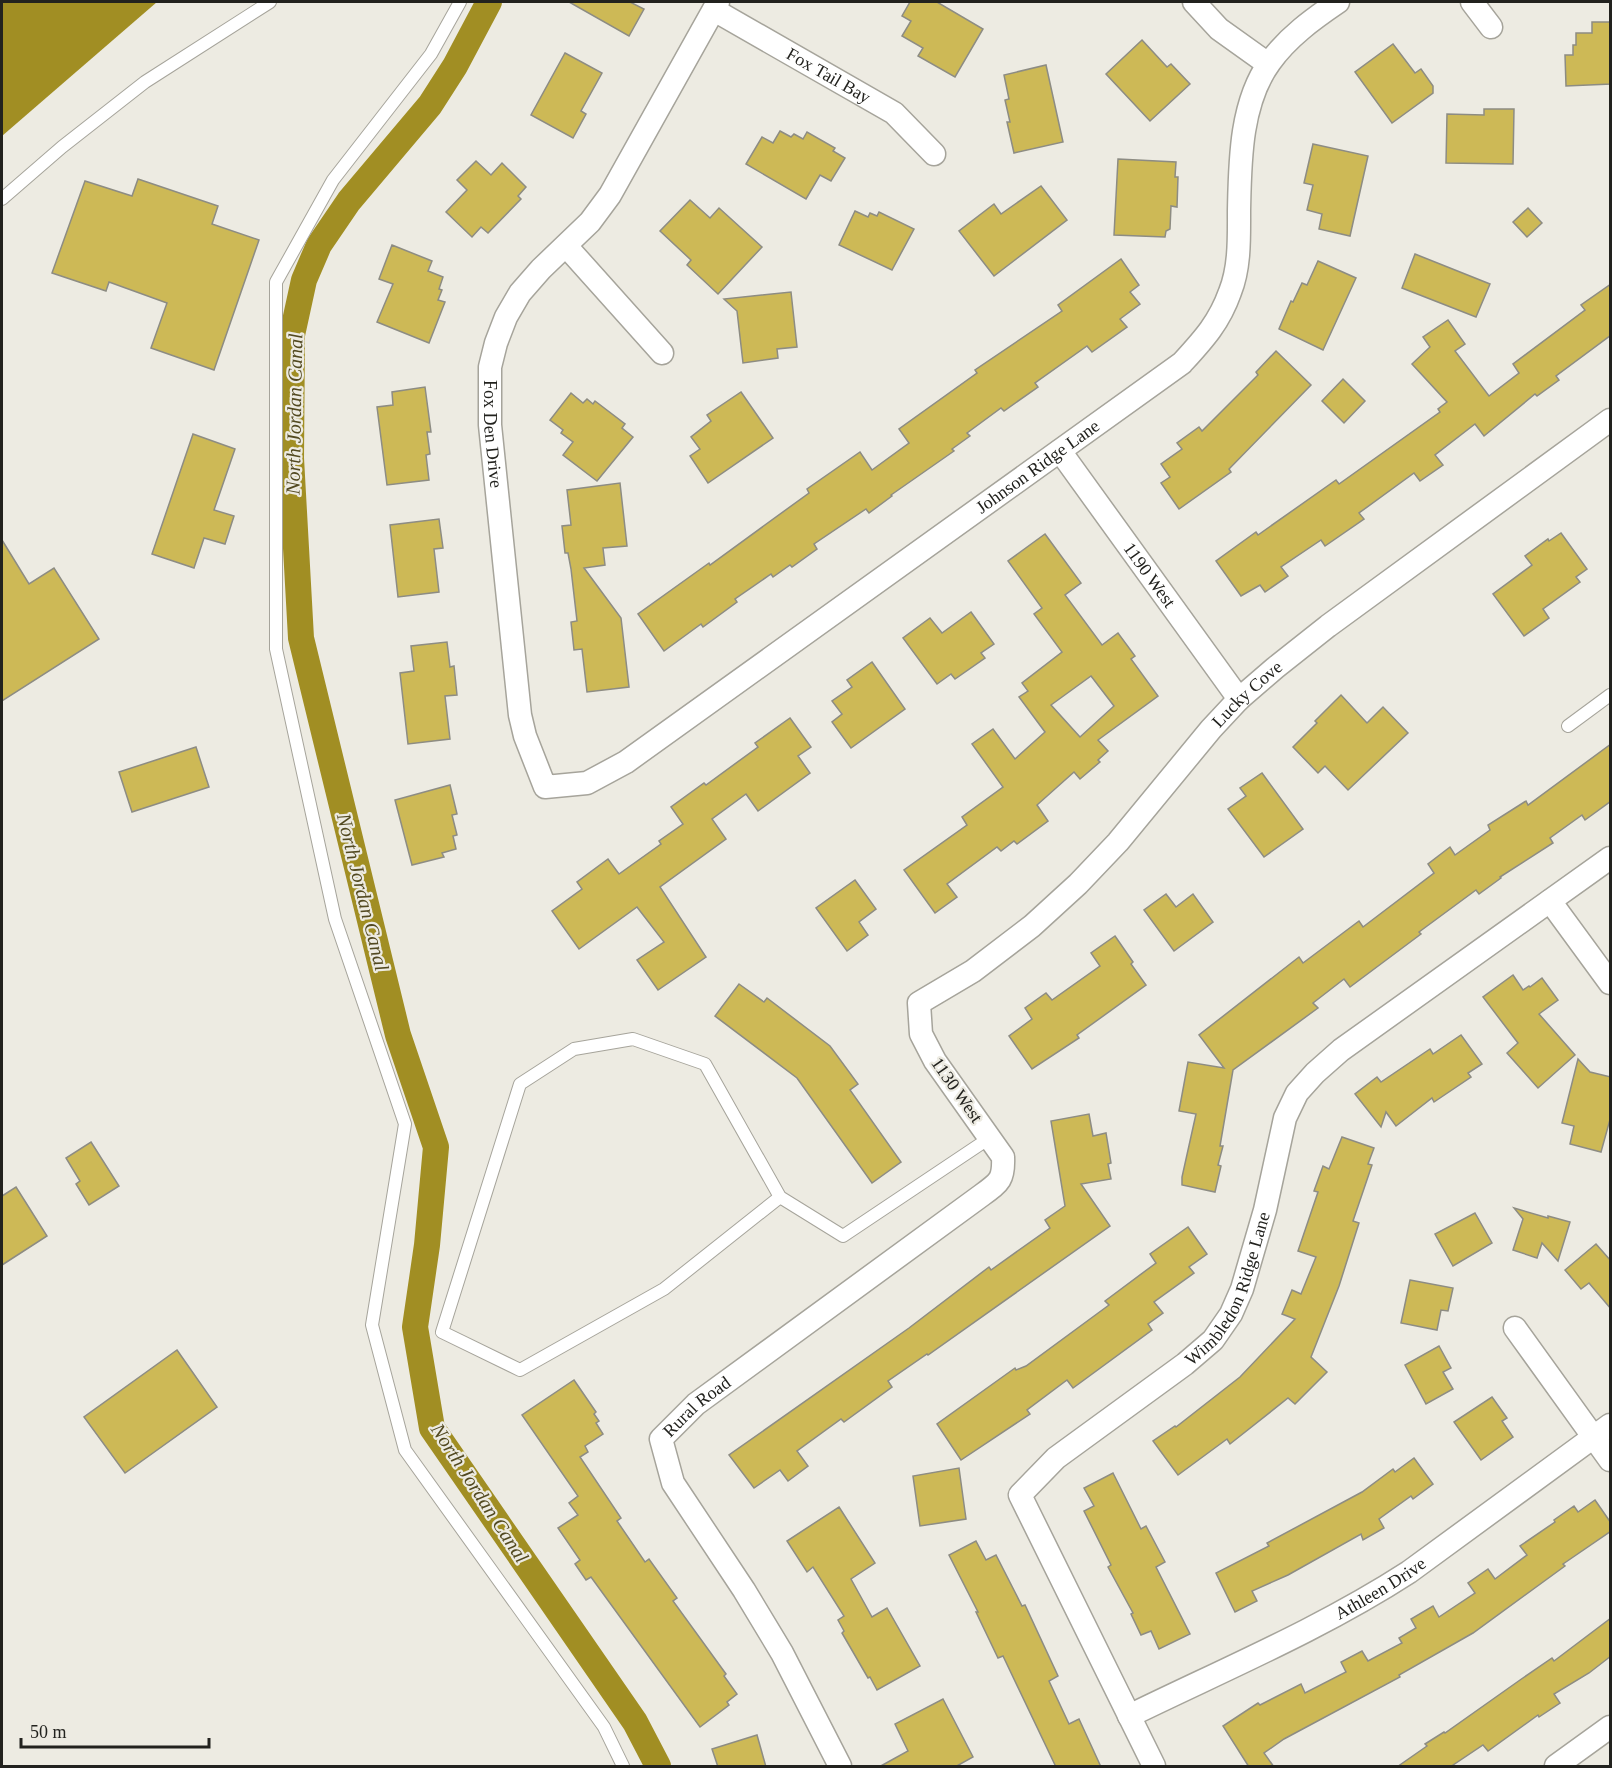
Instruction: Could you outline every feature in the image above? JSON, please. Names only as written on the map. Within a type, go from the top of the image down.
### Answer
[{"type":"street","points":[[1194,2],[1219,29],[1268,64]]},
{"type":"street","name":"Johnson Ridge Lane","points":[[545,787],[587,783],[626,762],[1182,363],[1214,327],[1231,291],[1238,258],[1240,158],[1245,126],[1255,92],[1268,64],[1287,42],[1314,18],[1338,2]]},
{"type":"street","points":[[1472,2],[1491,27]]},
{"type":"street","name":"Fox Tail Bay","points":[[716,6],[894,113],[934,154]]},
{"type":"street","name":"Fox Den Drive","points":[[545,787],[525,736],[520,715],[489,394],[490,367],[506,317],[520,293],[541,269],[567,247],[590,222],[610,195],[716,6]]},
{"type":"street","points":[[567,247],[662,353]]},
{"type":"street","name":"Lucky Cove","points":[[919,1003],[973,971],[1032,926],[1078,884],[1118,842],[1211,729],[1239,699],[1328,626],[1611,420]]},
{"type":"street","name":"1190 West","points":[[1060,451],[1239,699]]},
{"type":"street","name":"Wimbledon Ridge Lane","points":[[1154,1767],[1020,1495],[1056,1458],[1213,1340],[1231,1314],[1242,1289],[1265,1210],[1285,1118],[1297,1093],[1315,1073],[1341,1050],[1611,858]]},
{"type":"street","points":[[1550,901],[1611,983]]},
{"type":"street","name":"1130 West","points":[[919,1003],[921,1034],[935,1061],[1003,1157],[1004,1173]]},
{"type":"street","name":"Rural Road","points":[[840,1767],[782,1653],[744,1590],[673,1483],[661,1439],[696,1404],[982,1196],[1004,1173]]},
{"type":"street","points":[[1515,1328],[1602,1431],[1611,1460]]},
{"type":"street","name":"Athleen Drive","points":[[1129,1716],[1375,1594],[1409,1572],[1602,1431]]},
{"type":"street","points":[[1556,1767],[1611,1727]]},
{"type":"lane","points":[[2,199],[62,147],[145,82],[270,2]]},
{"type":"lane","points":[[460,2],[431,54],[333,180],[276,282],[276,649],[335,919],[405,1124],[372,1325],[405,1450],[604,1727],[624,1767]]},
{"type":"lane","points":[[1568,726],[1611,695]]},
{"type":"lane","points":[[780,1197],[664,1289],[520,1370],[442,1332],[520,1084],[574,1049],[633,1040],[705,1064],[780,1197],[843,1236],[991,1137]]},
{"type":"shaded area","points":[[2,2],[157,2],[2,136]]},
{"type":"building","points":[[569,2],[630,2],[644,9],[629,36]]},
{"type":"building","points":[[910,2],[937,2],[983,29],[955,77],[918,56],[923,48],[902,36],[911,21],[902,16]]},
{"type":"building","points":[[1592,22],[1611,22],[1611,84],[1566,86],[1565,55],[1573,55],[1576,33],[1592,33]]},
{"type":"building","points":[[1142,40],[1167,67],[1171,64],[1190,84],[1150,121],[1106,74]]},
{"type":"building","points":[[1393,44],[1415,73],[1421,69],[1433,86],[1433,93],[1392,123],[1355,72]]},
{"type":"building","points":[[565,53],[602,73],[581,111],[586,114],[573,138],[531,115]]},
{"type":"building","points":[[1046,65],[1063,142],[1014,153],[1007,122],[1010,122],[1005,100],[1009,99],[1004,75]]},
{"type":"building","points":[[1484,109],[1514,109],[1513,164],[1446,163],[1447,114],[1484,115]]},
{"type":"building","points":[[780,131],[791,137],[794,134],[803,139],[807,132],[835,148],[833,151],[845,158],[831,181],[820,175],[806,199],[746,164],[762,137],[773,143]]},
{"type":"building","points":[[1313,144],[1368,156],[1350,236],[1319,229],[1322,214],[1307,210],[1313,185],[1304,183]]},
{"type":"building","points":[[1118,159],[1176,162],[1177,207],[1171,206],[1170,229],[1166,231],[1165,237],[1114,235]]},
{"type":"building","points":[[476,161],[491,175],[502,163],[526,187],[518,196],[521,199],[488,233],[481,227],[472,237],[446,212],[467,190],[457,180]]},
{"type":"building","points":[[138,179],[218,206],[212,224],[259,240],[214,370],[151,348],[167,303],[109,282],[106,291],[52,273],[85,181],[132,196]]},
{"type":"building","points":[[1041,186],[1067,220],[994,276],[959,231],[994,204],[1001,214]]},
{"type":"building","points":[[690,200],[710,218],[719,208],[762,247],[718,294],[687,265],[691,260],[660,231]]},
{"type":"building","points":[[1528,208],[1542,223],[1527,237],[1513,222]]},
{"type":"building","points":[[855,211],[868,217],[870,213],[877,216],[879,212],[914,229],[892,270],[839,245]]},
{"type":"building","points":[[392,245],[432,261],[428,271],[443,277],[438,300],[445,302],[429,343],[377,322],[393,284],[379,279]]},
{"type":"building","points":[[1415,254],[1490,284],[1476,317],[1402,288]]},
{"type":"building","points":[[1121,259],[1139,285],[1130,292],[1140,304],[1120,319],[1127,327],[1092,352],[1087,346],[1035,383],[1038,387],[1004,411],[1001,408],[967,433],[970,436],[952,449],[954,451],[869,513],[866,509],[814,544],[817,549],[792,567],[790,565],[773,577],[771,574],[735,599],[737,602],[703,627],[701,624],[664,651],[638,614],[809,493],[807,489],[860,452],[872,470],[909,443],[899,429],[977,373],[975,370],[1062,311],[1058,305]]},
{"type":"building","points":[[1318,261],[1356,278],[1323,350],[1279,329],[1291,301],[1293,302],[1302,283],[1307,285]]},
{"type":"building","points":[[1611,284],[1611,335],[1556,376],[1559,380],[1537,396],[1535,394],[1484,436],[1475,424],[1435,455],[1443,465],[1420,481],[1414,473],[1359,513],[1364,519],[1325,546],[1321,540],[1281,567],[1288,576],[1265,592],[1260,585],[1241,596],[1216,561],[1256,532],[1258,535],[1336,480],[1339,484],[1440,412],[1438,409],[1447,402],[1412,364],[1430,347],[1423,337],[1448,320],[1465,344],[1455,351],[1489,396],[1519,373],[1513,364],[1585,310],[1581,305]]},
{"type":"building","points":[[791,292],[797,347],[777,349],[778,358],[743,363],[737,311],[724,299]]},
{"type":"building","points":[[1276,351],[1311,385],[1229,469],[1231,472],[1179,509],[1161,483],[1170,477],[1161,464],[1182,449],[1177,443],[1199,427],[1202,431],[1258,375],[1256,372]]},
{"type":"building","points":[[1343,379],[1365,401],[1344,423],[1322,401]]},
{"type":"building","points":[[425,387],[431,432],[427,432],[430,454],[426,455],[429,480],[387,485],[377,407],[393,405],[392,392]]},
{"type":"building","points":[[741,392],[773,438],[708,483],[690,456],[700,449],[691,437],[711,421],[707,415]]},
{"type":"building","points":[[571,393],[583,403],[587,399],[593,404],[595,401],[625,424],[622,428],[633,437],[597,481],[563,455],[573,442],[550,420]]},
{"type":"building","points":[[193,434],[235,449],[214,510],[234,516],[225,544],[204,538],[194,568],[152,554]]},
{"type":"building","points":[[620,483],[627,546],[603,548],[605,565],[584,568],[621,618],[629,687],[587,692],[582,649],[574,650],[571,622],[577,621],[571,569],[568,553],[565,553],[562,526],[571,525],[567,490]]},
{"type":"building","points":[[439,519],[443,548],[434,549],[439,592],[398,597],[390,525]]},
{"type":"building","points":[[1561,533],[1587,569],[1576,577],[1580,582],[1543,609],[1549,618],[1524,636],[1493,594],[1532,565],[1525,556],[1548,539],[1549,541]]},
{"type":"building","points":[[1045,534],[1081,583],[1065,595],[1102,645],[1118,633],[1135,656],[1131,659],[1158,696],[1098,740],[1108,751],[1098,760],[1100,762],[1080,779],[1074,772],[1037,805],[1048,821],[1017,844],[1014,841],[1001,851],[997,847],[947,884],[957,897],[935,913],[904,870],[967,825],[962,817],[1003,787],[972,744],[993,729],[1015,759],[1045,732],[1019,697],[1028,691],[1022,683],[1062,652],[1034,614],[1042,608],[1008,561]],"holes":[[[1091,676],[1114,706],[1080,737],[1051,705]]]},
{"type":"building","points":[[2,540],[29,584],[54,568],[99,639],[2,701]]},
{"type":"building","points":[[971,612],[994,644],[981,653],[985,658],[955,679],[951,674],[937,684],[903,638],[930,618],[942,633]]},
{"type":"building","points":[[447,642],[450,667],[454,666],[457,695],[445,696],[450,739],[408,744],[400,673],[414,671],[411,646]]},
{"type":"building","points":[[872,662],[905,709],[851,748],[832,722],[842,714],[832,701],[852,687],[847,680]]},
{"type":"building","points":[[1341,695],[1367,723],[1383,707],[1408,733],[1348,790],[1325,766],[1318,773],[1293,747]]},
{"type":"building","points":[[790,718],[811,747],[798,756],[810,773],[758,811],[746,794],[712,819],[726,839],[660,887],[706,957],[658,990],[637,960],[664,942],[637,907],[579,949],[552,911],[582,889],[577,882],[608,859],[619,874],[661,844],[659,841],[683,824],[671,807],[758,747],[755,743]]},
{"type":"building","points":[[1611,744],[1611,801],[1585,820],[1582,815],[1550,838],[1553,843],[1500,877],[1479,894],[1476,890],[1350,987],[1344,979],[1313,1003],[1318,1008],[1233,1070],[1220,1146],[1223,1146],[1218,1165],[1221,1166],[1215,1192],[1182,1185],[1196,1114],[1179,1111],[1188,1062],[1224,1068],[1199,1035],[1299,957],[1303,963],[1359,921],[1363,927],[1434,873],[1428,864],[1450,847],[1455,855],[1490,830],[1488,825],[1526,801],[1528,805]]},
{"type":"building","points":[[196,747],[209,787],[132,812],[119,772]]},
{"type":"building","points":[[1262,773],[1303,829],[1264,857],[1228,809],[1246,796],[1240,788]]},
{"type":"building","points":[[450,785],[457,814],[452,815],[457,835],[453,836],[456,849],[442,853],[444,857],[412,865],[395,800]]},
{"type":"building","points":[[855,880],[876,909],[859,922],[868,935],[847,951],[816,908]]},
{"type":"building","points":[[1166,894],[1176,907],[1193,894],[1213,922],[1174,951],[1144,910]]},
{"type":"building","points":[[1115,936],[1146,985],[1077,1035],[1079,1038],[1032,1069],[1009,1036],[1032,1019],[1025,1008],[1046,993],[1052,1000],[1100,966],[1091,953]]},
{"type":"building","points":[[1513,975],[1523,990],[1542,978],[1558,1000],[1539,1014],[1575,1055],[1538,1088],[1507,1053],[1518,1043],[1483,997]]},
{"type":"building","points":[[739,984],[764,1002],[767,998],[830,1046],[858,1084],[850,1090],[901,1162],[872,1183],[797,1078],[715,1016]]},
{"type":"building","points":[[1461,1035],[1482,1064],[1468,1073],[1471,1077],[1434,1102],[1432,1098],[1396,1126],[1386,1112],[1381,1127],[1355,1094],[1377,1077],[1381,1082],[1430,1049],[1433,1054]]},
{"type":"building","points":[[1578,1059],[1590,1072],[1611,1077],[1611,1116],[1601,1152],[1570,1144],[1574,1126],[1562,1123]]},
{"type":"building","points":[[1089,1114],[1093,1136],[1106,1133],[1111,1179],[1081,1184],[1110,1226],[888,1381],[892,1387],[844,1422],[841,1419],[797,1451],[808,1466],[788,1481],[780,1470],[754,1488],[729,1455],[909,1328],[989,1267],[991,1270],[1050,1228],[1045,1220],[1065,1206],[1051,1121]]},
{"type":"building","points":[[1342,1137],[1374,1148],[1368,1164],[1372,1165],[1353,1221],[1359,1223],[1339,1286],[1311,1357],[1327,1372],[1295,1404],[1288,1398],[1230,1444],[1227,1439],[1178,1475],[1153,1441],[1176,1427],[1240,1377],[1295,1319],[1282,1314],[1292,1290],[1301,1294],[1316,1257],[1298,1251],[1318,1192],[1314,1191],[1323,1166],[1329,1169]]},
{"type":"building","points":[[91,1142],[119,1186],[89,1205],[76,1184],[80,1181],[66,1158]]},
{"type":"building","points":[[16,1187],[47,1236],[2,1265],[2,1196]]},
{"type":"building","points":[[1514,1208],[1570,1222],[1558,1261],[1542,1243],[1537,1258],[1513,1250],[1523,1219]]},
{"type":"building","points":[[1475,1213],[1492,1243],[1453,1266],[1435,1234]]},
{"type":"building","points":[[1188,1227],[1207,1254],[1189,1267],[1194,1273],[1154,1302],[1163,1313],[1148,1324],[1152,1330],[1073,1388],[1067,1380],[1027,1410],[1030,1414],[961,1460],[937,1424],[1015,1368],[1016,1370],[1026,1366],[1109,1305],[1105,1301],[1156,1263],[1150,1254]]},
{"type":"building","points":[[1596,1244],[1611,1261],[1611,1309],[1589,1283],[1581,1289],[1565,1270]]},
{"type":"building","points":[[1410,1280],[1453,1288],[1448,1311],[1441,1310],[1437,1330],[1401,1323]]},
{"type":"building","points":[[1439,1346],[1451,1368],[1443,1372],[1453,1389],[1426,1404],[1405,1365]]},
{"type":"building","points":[[177,1350],[217,1407],[125,1473],[84,1417]]},
{"type":"building","points":[[574,1380],[596,1412],[594,1414],[599,1421],[596,1423],[603,1434],[585,1446],[588,1452],[580,1457],[621,1518],[617,1521],[645,1562],[649,1559],[677,1598],[673,1601],[726,1674],[724,1676],[737,1694],[727,1702],[729,1705],[700,1727],[591,1577],[586,1580],[575,1564],[580,1560],[558,1528],[578,1515],[569,1503],[578,1496],[522,1415]]},
{"type":"building","points":[[1492,1397],[1507,1418],[1502,1421],[1513,1437],[1481,1460],[1454,1422]]},
{"type":"building","points":[[1414,1458],[1433,1484],[1413,1499],[1411,1496],[1379,1519],[1384,1528],[1363,1540],[1361,1534],[1288,1575],[1252,1591],[1257,1601],[1235,1612],[1216,1573],[1269,1546],[1267,1543],[1362,1492],[1393,1469],[1395,1472]]},
{"type":"building","points":[[959,1468],[966,1519],[920,1526],[913,1476]]},
{"type":"building","points":[[1113,1473],[1141,1529],[1146,1526],[1165,1562],[1156,1567],[1190,1634],[1159,1649],[1151,1631],[1141,1635],[1131,1614],[1133,1613],[1108,1567],[1111,1565],[1084,1511],[1094,1506],[1084,1488]]},
{"type":"building","points":[[1595,1500],[1611,1523],[1611,1531],[1563,1564],[1565,1566],[1473,1633],[1399,1675],[1400,1677],[1284,1739],[1264,1753],[1274,1767],[1249,1767],[1223,1726],[1258,1703],[1260,1705],[1301,1684],[1305,1693],[1346,1672],[1341,1662],[1362,1651],[1368,1661],[1402,1643],[1399,1638],[1416,1628],[1411,1619],[1433,1606],[1439,1617],[1475,1593],[1468,1583],[1488,1569],[1495,1579],[1527,1555],[1520,1546],[1574,1506],[1578,1512]]},
{"type":"building","points":[[839,1507],[875,1563],[851,1579],[872,1617],[887,1608],[920,1666],[877,1690],[842,1633],[844,1631],[838,1620],[844,1616],[813,1567],[807,1572],[787,1541]]},
{"type":"building","points":[[976,1541],[986,1560],[996,1555],[1022,1606],[1025,1605],[1058,1676],[1049,1681],[1069,1724],[1079,1719],[1101,1767],[1056,1767],[1003,1656],[998,1658],[949,1555]]},
{"type":"building","points":[[1611,1618],[1611,1656],[1589,1673],[1554,1694],[1560,1703],[1539,1717],[1538,1715],[1488,1751],[1483,1745],[1450,1767],[1397,1767],[1427,1746],[1425,1744],[1445,1733],[1552,1658],[1554,1661]]},
{"type":"building","points":[[943,1699],[973,1757],[955,1767],[879,1767],[908,1751],[895,1724]]},
{"type":"building","points":[[757,1735],[766,1767],[718,1767],[712,1749]]},
{"type":"waterway","name":"North Jordan Canal","points":[[489,2],[455,66],[430,105],[349,201],[319,245],[304,280],[292,335],[291,458],[301,638],[398,1035],[436,1147],[427,1245],[415,1327],[432,1428],[635,1722],[658,1766]]}]
